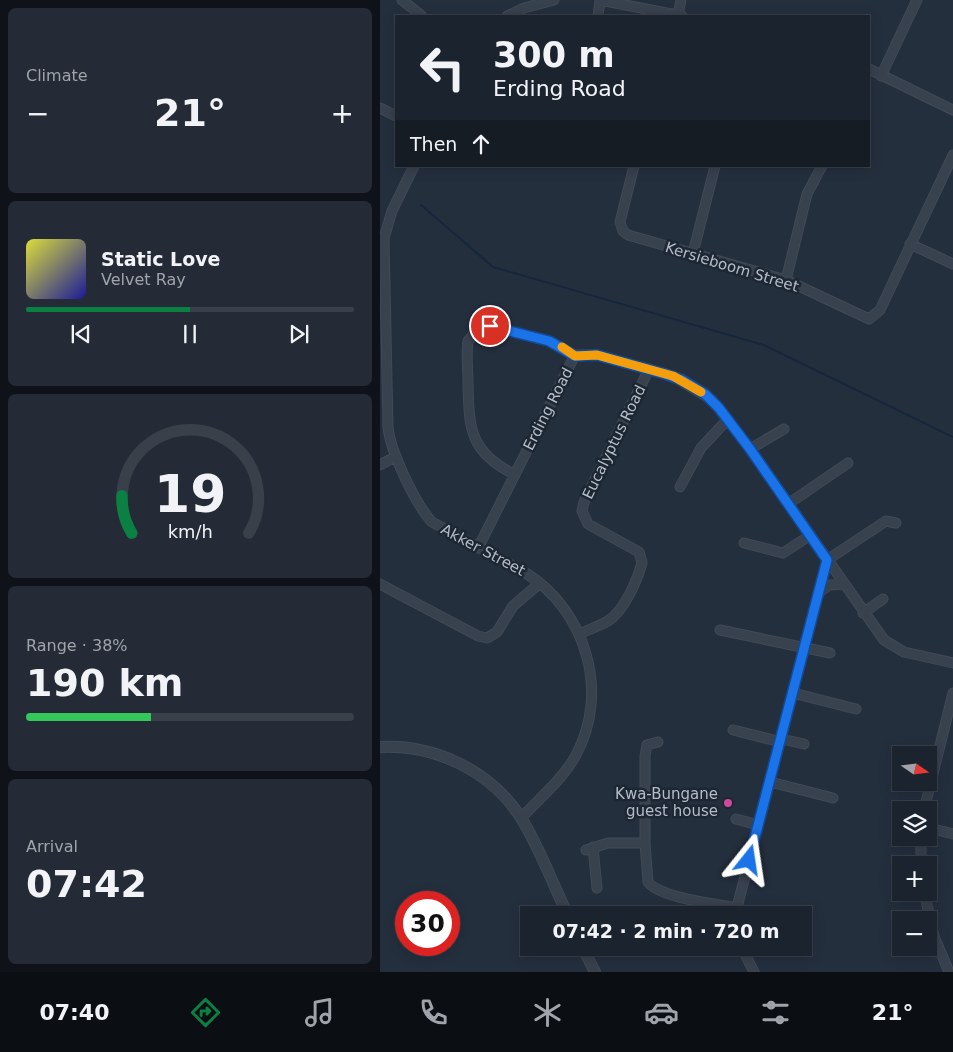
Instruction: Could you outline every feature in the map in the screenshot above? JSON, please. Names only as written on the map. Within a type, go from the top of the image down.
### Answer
[{"type":"street","points":[[402,0],[421,15]]},
{"type":"street","points":[[509,15],[524,8],[554,0]]},
{"type":"street","points":[[598,15],[600,0],[675,15]]},
{"type":"street","points":[[680,15],[682,0]]},
{"type":"street","points":[[881,76],[917,0]]},
{"type":"street","points":[[870,70],[953,110]]},
{"type":"street","points":[[380,108],[395,116]]},
{"type":"street","name":"Kersieboom Street","points":[[634,167],[620,222],[623,231],[632,238],[693,253],[786,280],[866,318],[872,318],[880,310],[910,244],[950,169],[953,155]]},
{"type":"street","name":"Akker Street","points":[[414,167],[382,238],[388,427],[395,457],[430,519],[478,548],[518,568],[540,583],[563,609],[579,634],[588,661],[592,682],[593,693],[588,724],[582,743],[570,764],[521,818]]},
{"type":"street","points":[[693,253],[715,167]]},
{"type":"street","points":[[786,280],[807,194],[821,167]]},
{"type":"street","points":[[910,244],[953,264]]},
{"type":"street","points":[[515,475],[486,457],[471,429],[468,416],[468,341],[478,329],[490,326],[549,341],[575,356]]},
{"type":"street","name":"Erding Road","points":[[478,548],[575,356],[597,355],[673,376],[694,387],[712,400],[750,449],[863,613],[884,640],[894,647],[953,663]]},
{"type":"street","name":"Eucalyptus Road","points":[[579,634],[613,616],[624,601],[641,567],[642,559],[639,552],[588,524],[582,511],[584,502],[649,369]]},
{"type":"street","points":[[680,487],[701,448],[728,420]]},
{"type":"street","points":[[750,449],[784,429]]},
{"type":"street","points":[[380,465],[395,457]]},
{"type":"street","points":[[788,504],[848,463]]},
{"type":"street","points":[[737,906],[827,560],[886,521],[896,523]]},
{"type":"street","points":[[744,543],[783,553],[809,536]]},
{"type":"street","points":[[380,584],[478,636],[487,638],[496,632],[513,606],[540,583]]},
{"type":"street","points":[[818,593],[829,586],[844,584]]},
{"type":"street","points":[[863,613],[883,599]]},
{"type":"street","points":[[720,630],[830,653]]},
{"type":"street","points":[[793,693],[856,709]]},
{"type":"street","points":[[926,801],[953,693]]},
{"type":"street","points":[[733,730],[804,744]]},
{"type":"street","points":[[658,742],[648,745],[645,756],[647,877],[651,885],[678,896],[717,906]]},
{"type":"street","points":[[380,747],[420,750],[460,764],[495,788],[521,818],[564,906]]},
{"type":"street","points":[[770,782],[833,798]]},
{"type":"street","points":[[736,819],[758,824]]},
{"type":"street","points":[[937,830],[953,834]]},
{"type":"street","points":[[597,888],[590,848],[608,843],[645,843]]},
{"type":"street","points":[[926,901],[934,936],[949,972]]},
{"type":"street","points":[[587,956],[595,972]]},
{"type":"street","points":[[746,956],[754,972]]},
{"type":"waterway","points":[[421,205],[493,267],[764,345],[953,437]]},
{"type":"slow traffic","points":[[562,347],[575,356],[597,355],[673,376],[701,392]]},
{"type":"place","name":"Kwa-Bungane guest house","points":[[728,803]]},
{"type":"route","points":[[490,326],[549,341],[561,346],[575,356],[597,355],[673,376],[705,394],[719,408],[750,449],[827,560],[749,860]]}]
